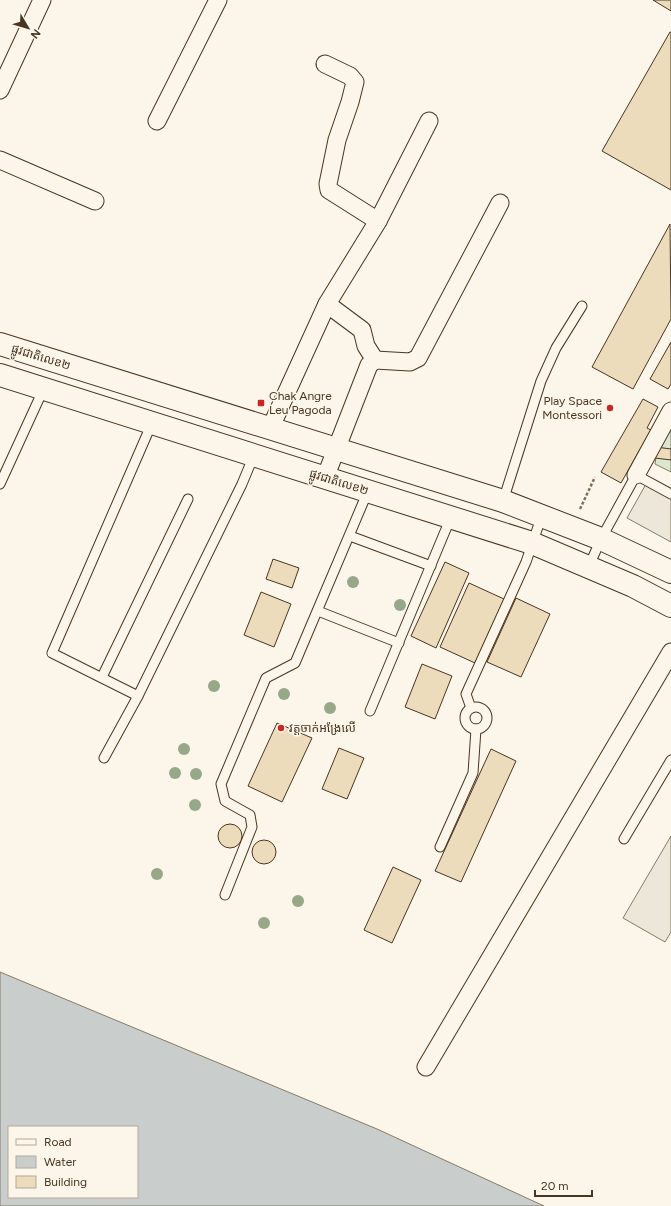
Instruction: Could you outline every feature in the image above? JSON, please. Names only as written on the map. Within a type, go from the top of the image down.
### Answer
[{"type":"main road","name":"ផ្លូវជាតិលេខ២","points":[[0,344],[503,501],[601,539],[671,572]]},
{"type":"main road","name":"ផ្លូវជាតិលេខ២","points":[[0,374],[532,543],[634,586],[671,606]]},
{"type":"street","points":[[0,90],[42,0]]},
{"type":"street","points":[[157,121],[218,0]]},
{"type":"street","points":[[325,64],[350,76],[355,82],[350,102],[336,140],[328,184],[329,190],[378,221]]},
{"type":"street","points":[[270,429],[327,304],[378,221],[429,121]]},
{"type":"street","points":[[0,160],[95,201]]},
{"type":"street","points":[[324,478],[334,449],[369,365],[375,360],[410,362],[418,358],[500,203]]},
{"type":"street","points":[[327,304],[362,330],[366,346],[375,360]]},
{"type":"street","points":[[636,475],[671,411]]},
{"type":"street","points":[[426,1067],[671,652]]},
{"type":"lane","points":[[503,501],[541,381],[556,348],[582,306]]},
{"type":"lane","points":[[0,484],[44,388]]},
{"type":"lane","points":[[138,696],[102,676],[52,653],[152,423]]},
{"type":"lane","points":[[104,758],[138,696],[242,484],[254,455]]},
{"type":"lane","points":[[589,566],[601,539],[636,475],[671,494]]},
{"type":"lane","points":[[225,896],[252,827],[250,815],[225,801],[221,784],[266,678],[295,663],[368,491]]},
{"type":"lane","points":[[102,676],[188,499]]},
{"type":"lane","points":[[471,708],[466,694],[526,562],[542,515]]},
{"type":"lane","points":[[370,711],[451,517]]},
{"type":"lane","points":[[350,536],[431,566]]},
{"type":"lane","points":[[318,611],[399,642]]},
{"type":"lane","points":[[477,707],[482,708],[486,713],[487,719],[486,724],[482,728],[476,729],[470,728],[466,723],[465,718],[471,708],[477,707]]},
{"type":"lane","points":[[440,847],[472,772],[476,729]]},
{"type":"lane","points":[[624,839],[671,760]]},
{"type":"path","points":[[571,527],[595,477]]},
{"type":"green space","points":[[671,424],[671,472],[655,464],[658,444]]},
{"type":"shaded area","points":[[646,484],[671,498],[671,542],[627,518]]},
{"type":"shaded area","points":[[671,836],[671,932],[665,942],[623,918]]},
{"type":"water","points":[[0,972],[377,1129],[544,1206],[0,1206]]},
{"type":"building","points":[[653,0],[671,0],[671,11]]},
{"type":"building","points":[[671,32],[671,190],[602,151]]},
{"type":"building","points":[[670,224],[671,319],[633,389],[592,367]]},
{"type":"building","points":[[671,342],[671,384],[668,389],[650,379]]},
{"type":"building","points":[[643,399],[658,407],[647,428],[651,430],[621,483],[601,472]]},
{"type":"building","points":[[656,447],[671,449],[671,460],[655,458]]},
{"type":"building","points":[[273,559],[299,568],[292,588],[266,579]]},
{"type":"building","points":[[445,562],[469,573],[436,648],[411,636]]},
{"type":"building","points":[[469,583],[504,599],[475,663],[440,647]]},
{"type":"building","points":[[261,592],[291,604],[274,647],[244,635]]},
{"type":"building","points":[[516,598],[550,614],[521,677],[487,662]]},
{"type":"building","points":[[422,664],[452,676],[435,719],[405,707]]},
{"type":"building","points":[[277,723],[312,738],[282,802],[248,786]]},
{"type":"building","points":[[339,748],[364,758],[347,799],[322,789]]},
{"type":"building","points":[[491,749],[516,761],[461,882],[435,871]]},
{"type":"building","points":[[230,824],[235,825],[241,831],[241,841],[235,847],[230,848],[225,847],[219,841],[218,836],[219,831],[225,825]]},
{"type":"building","points":[[264,840],[269,841],[275,847],[275,857],[269,863],[264,864],[259,863],[253,857],[252,852],[253,847],[259,841]]},
{"type":"building","points":[[393,867],[421,880],[392,943],[364,930]]},
{"type":"place","name":"Chak Angre Leu Pagoda","points":[[261,403]]},
{"type":"place","name":"Play Space Montessori","points":[[610,408]]},
{"type":"place","name":"វត្តចាក់អង្រែលើ","points":[[281,728]]}]
